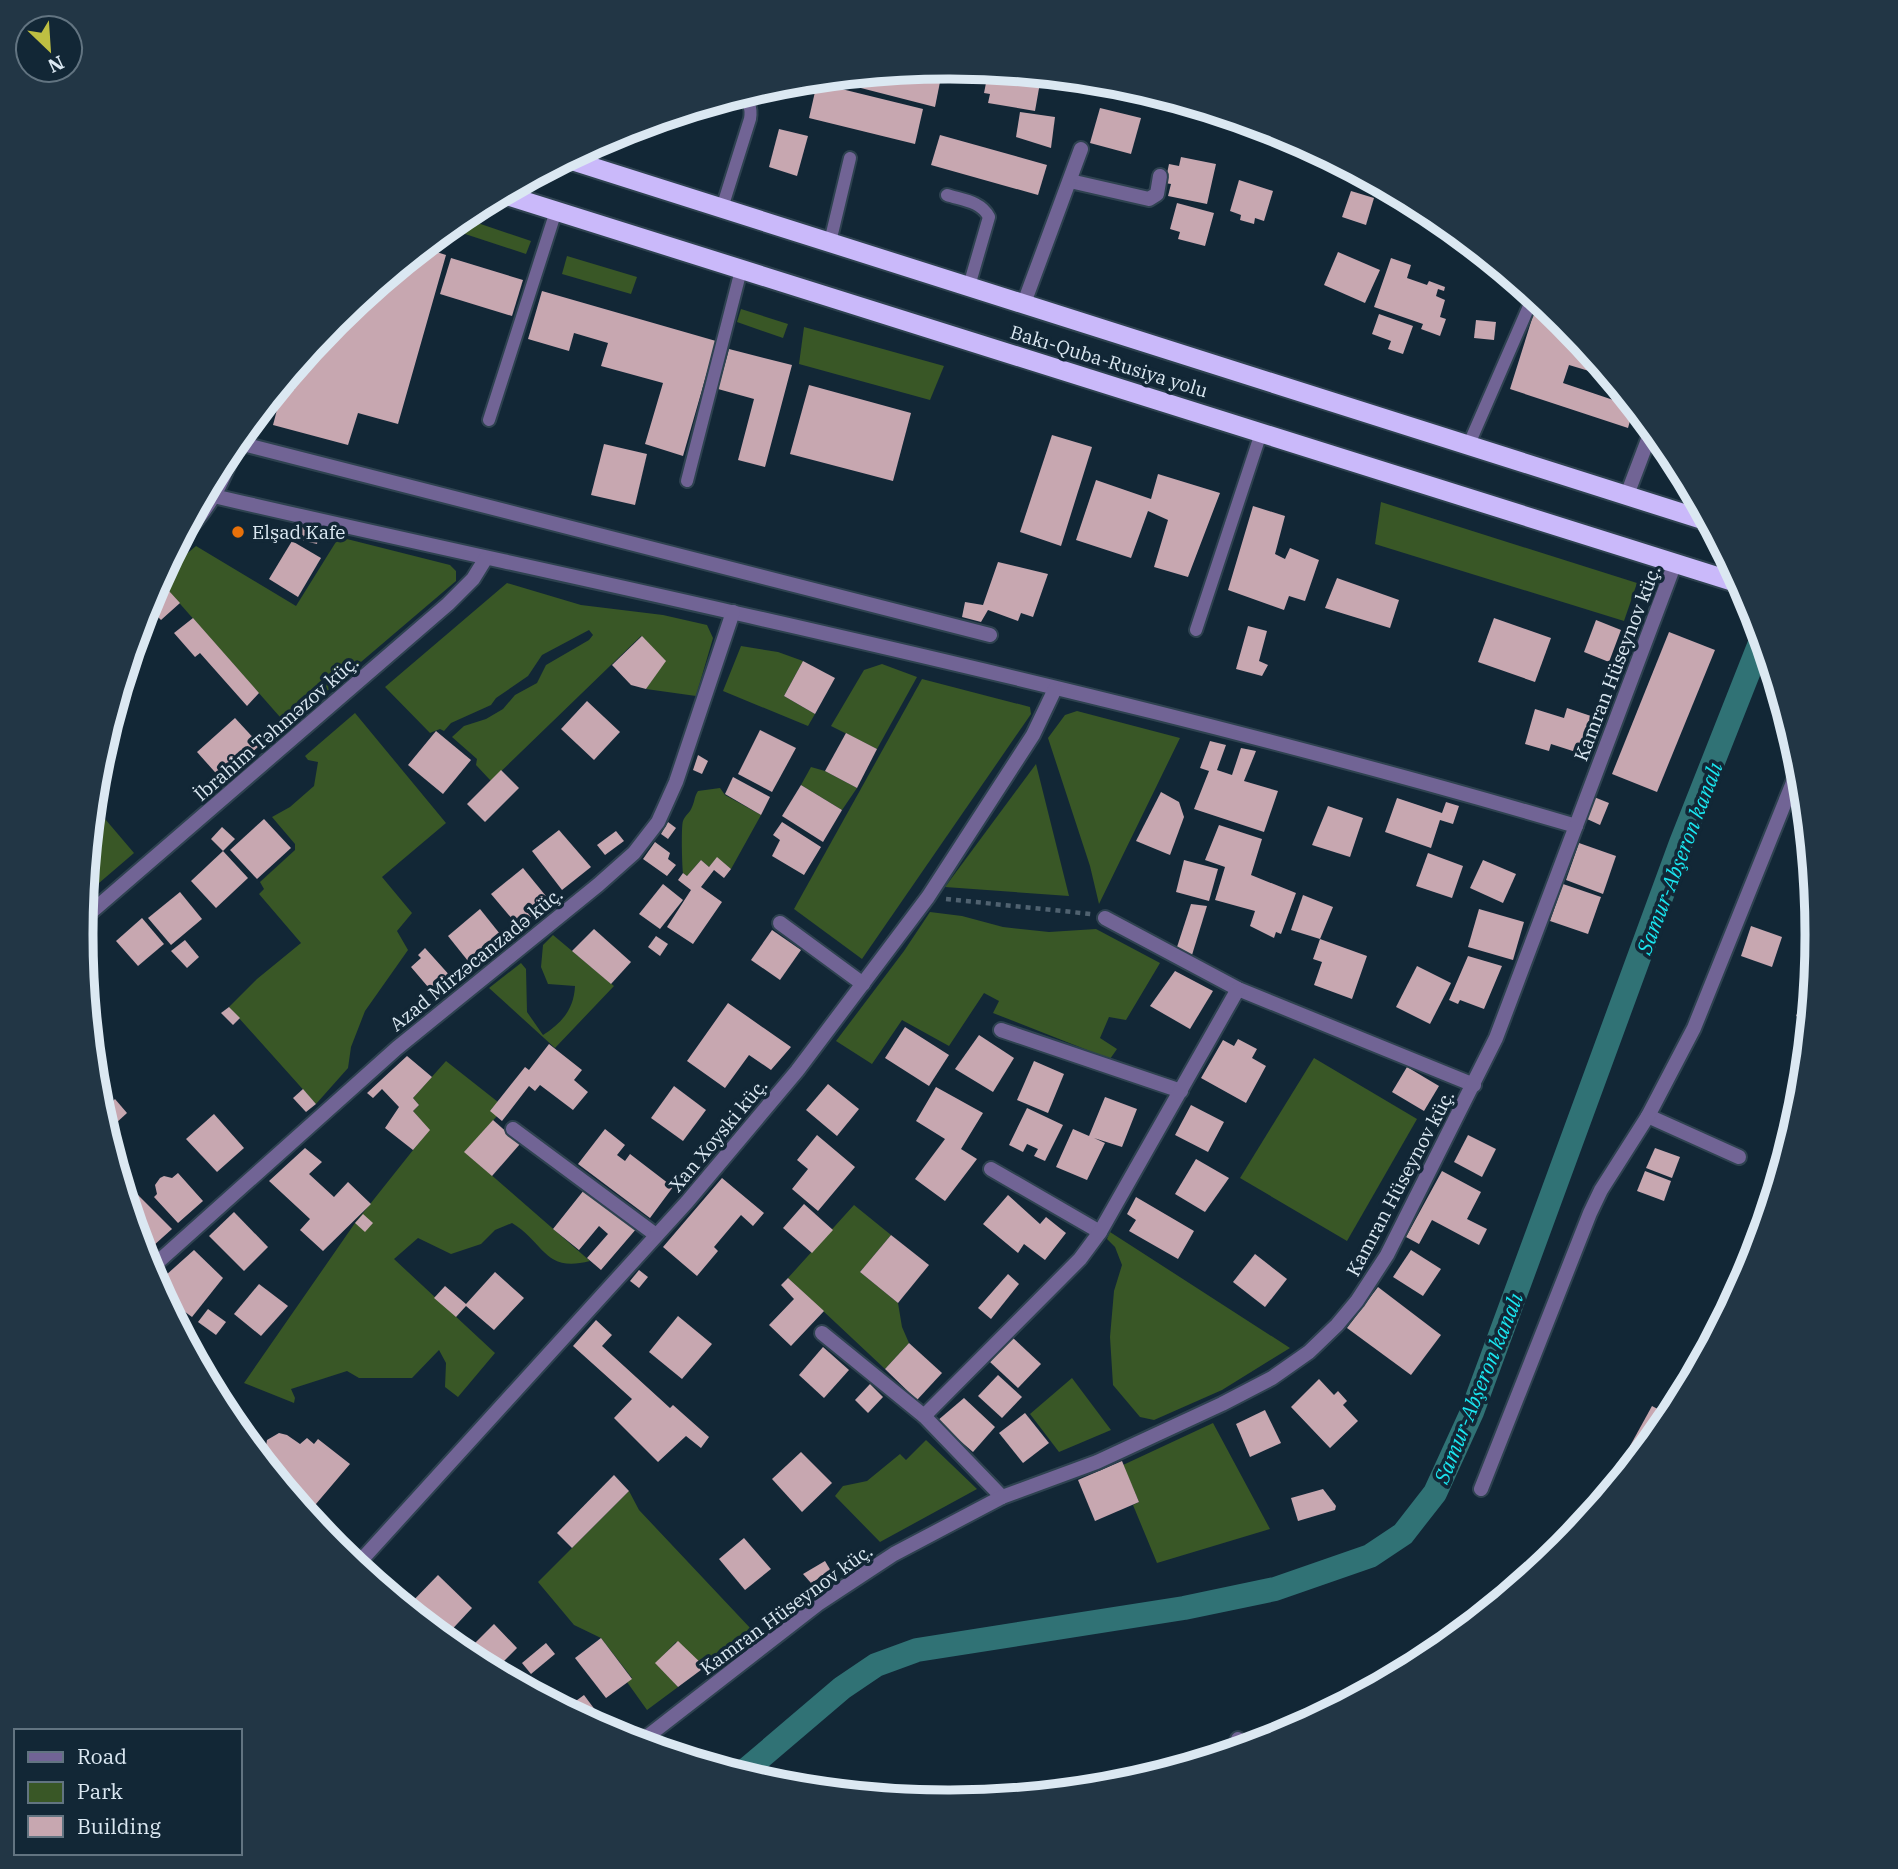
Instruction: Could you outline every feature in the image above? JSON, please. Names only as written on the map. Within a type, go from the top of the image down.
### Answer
[{"type":"highway","name":"Bakı-Quba-Rusiya yolu","points":[[580,163],[1695,517]]},
{"type":"highway","name":"Bakı-Quba-Rusiya yolu","points":[[514,198],[1727,580]]},
{"type":"street","points":[[1024,303],[1081,149]]},
{"type":"street","points":[[1070,181],[1149,200],[1157,194],[1160,177]]},
{"type":"street","points":[[1626,495],[1647,440]]},
{"type":"street","points":[[248,444],[990,635]]},
{"type":"street","points":[[215,496],[733,612],[1055,689],[1437,785],[1576,826]]},
{"type":"street","name":"İbrahim Təhməzov küç.","points":[[94,910],[448,604],[473,579],[486,558]]},
{"type":"street","name":"Kamran Hüseynov küç.","points":[[649,1735],[818,1604],[894,1553],[1002,1497],[1097,1462],[1222,1404],[1272,1378],[1309,1352],[1337,1325],[1387,1255],[1475,1085],[1522,973],[1675,562]]},
{"type":"street","name":"Azad Mirzəcanzadə küç.","points":[[158,1262],[397,1048],[634,853],[658,822],[676,782],[733,612]]},
{"type":"street","name":"Xan Xoyski küç.","points":[[363,1558],[656,1236],[797,1072],[928,897],[1033,735],[1055,689]]},
{"type":"street","points":[[1481,1489],[1590,1213],[1601,1190],[1648,1116],[1693,1028],[1791,787]]},
{"type":"street","points":[[1105,918],[1238,989],[1475,1085]]},
{"type":"street","points":[[780,923],[863,984]]},
{"type":"street","points":[[924,1416],[1080,1259],[1100,1232],[1238,989]]},
{"type":"street","points":[[1001,1030],[1181,1091]]},
{"type":"street","points":[[1648,1116],[1739,1157]]},
{"type":"street","points":[[513,1129],[656,1236]]},
{"type":"street","points":[[990,1170],[1100,1232]]},
{"type":"street","points":[[822,1333],[924,1416],[1002,1497]]},
{"type":"lane","points":[[722,208],[750,119],[752,108],[748,103]]},
{"type":"lane","points":[[830,242],[850,158]]},
{"type":"lane","points":[[947,195],[976,204],[985,209],[989,217],[969,286]]},
{"type":"lane","points":[[489,420],[556,211]]},
{"type":"lane","points":[[687,481],[741,270]]},
{"type":"lane","points":[[1469,444],[1529,306]]},
{"type":"lane","points":[[1196,630],[1261,433]]},
{"type":"path","points":[[928,897],[1084,912],[1105,918]]},
{"type":"green space","points":[[475,222],[531,241],[526,254],[461,233]]},
{"type":"green space","points":[[567,256],[637,277],[631,294],[562,274]]},
{"type":"green space","points":[[741,309],[788,324],[783,338],[737,322]]},
{"type":"green space","points":[[804,327],[944,366],[930,400],[799,364]]},
{"type":"green space","points":[[1381,502],[1637,583],[1624,621],[1375,544]]},
{"type":"green space","points":[[339,537],[450,565],[456,571],[456,581],[287,725],[167,589],[180,559],[196,546],[296,606]]},
{"type":"green space","points":[[507,583],[581,605],[663,615],[707,625],[713,638],[696,696],[646,689],[665,661],[641,636],[491,781],[476,765],[477,759],[452,737],[464,726],[486,719],[503,709],[515,695],[537,683],[546,665],[589,640],[593,635],[589,630],[542,655],[528,676],[496,698],[491,705],[451,723],[444,731],[440,729],[430,733],[385,687]]},
{"type":"green space","points":[[741,646],[778,652],[803,661],[784,696],[815,714],[808,726],[723,691]]},
{"type":"green space","points":[[882,664],[917,677],[877,749],[831,726],[864,670]]},
{"type":"green space","points":[[922,679],[1030,707],[1031,714],[862,959],[794,909]]},
{"type":"green space","points":[[1077,711],[1180,738],[1099,904],[1090,866],[1048,738],[1065,715]]},
{"type":"green space","points":[[355,713],[446,823],[382,877],[412,913],[397,931],[408,950],[365,1011],[351,1047],[348,1068],[316,1104],[229,1007],[257,979],[301,943],[259,894],[264,889],[260,882],[295,850],[295,844],[272,817],[290,807],[314,786],[318,762],[308,760],[305,756]]},
{"type":"green space","points":[[1036,764],[1069,896],[945,887]]},
{"type":"green space","points":[[811,767],[825,771],[857,788],[842,810],[801,785]]},
{"type":"green space","points":[[720,788],[725,795],[761,815],[731,869],[717,858],[709,867],[701,860],[687,876],[683,873],[683,821],[698,791]]},
{"type":"green space","points":[[102,816],[134,853],[95,887]]},
{"type":"green space","points":[[930,912],[962,916],[1003,927],[1049,932],[1096,929],[1160,963],[1126,1020],[1109,1017],[1100,1038],[1117,1049],[1110,1059],[993,1013],[999,1001],[984,993],[949,1046],[902,1020],[872,1064],[836,1041]]},
{"type":"green space","points":[[553,935],[614,986],[555,1048],[489,988],[521,963],[526,969],[527,1012],[543,1035],[556,1026],[566,1015],[575,986],[548,984],[541,967],[543,945]]},
{"type":"green space","points":[[1314,1058],[1417,1119],[1347,1241],[1240,1178]]},
{"type":"green space","points":[[446,1061],[498,1102],[497,1116],[465,1152],[590,1261],[575,1264],[554,1260],[512,1223],[495,1230],[481,1244],[451,1254],[418,1238],[394,1259],[495,1353],[458,1397],[445,1387],[446,1363],[439,1350],[412,1378],[359,1378],[347,1371],[291,1389],[294,1403],[244,1383],[355,1223],[429,1130],[413,1111],[419,1105],[413,1098]]},
{"type":"green space","points":[[854,1205],[891,1235],[860,1272],[898,1303],[902,1327],[909,1343],[885,1369],[788,1278]]},
{"type":"green space","points":[[1110,1232],[1290,1348],[1222,1390],[1154,1420],[1140,1417],[1113,1385],[1110,1337],[1114,1291],[1122,1265],[1115,1247],[1107,1239]]},
{"type":"green space","points":[[1072,1378],[1111,1430],[1059,1452],[1030,1414]]},
{"type":"green space","points":[[1213,1423],[1270,1529],[1157,1563],[1133,1505],[1139,1502],[1123,1465]]},
{"type":"green space","points":[[926,1440],[977,1489],[880,1542],[835,1496],[843,1486],[867,1481],[900,1454],[906,1460]]},
{"type":"green space","points":[[629,1491],[639,1510],[752,1630],[705,1667],[676,1642],[656,1663],[678,1687],[647,1710],[627,1682],[632,1678],[601,1638],[574,1625],[538,1582]]},
{"type":"building","points":[[941,79],[935,107],[853,86],[893,81]]},
{"type":"building","points":[[987,80],[1040,84],[1035,111],[988,103],[990,94],[984,93]]},
{"type":"building","points":[[832,87],[923,109],[915,144],[809,118],[816,90]]},
{"type":"building","points":[[1100,108],[1141,118],[1131,154],[1090,143]]},
{"type":"building","points":[[1020,112],[1055,117],[1051,148],[1016,137]]},
{"type":"building","points":[[779,129],[808,136],[797,176],[769,167]]},
{"type":"building","points":[[940,135],[1047,165],[1038,195],[931,165]]},
{"type":"building","points":[[1181,157],[1216,164],[1207,204],[1168,196],[1171,184],[1165,183],[1169,164],[1179,166]]},
{"type":"building","points":[[1239,180],[1273,191],[1264,221],[1255,218],[1254,224],[1240,220],[1241,215],[1230,211]]},
{"type":"building","points":[[1351,191],[1374,198],[1366,225],[1342,217]]},
{"type":"building","points":[[1177,203],[1214,213],[1205,246],[1178,239],[1180,232],[1170,229]]},
{"type":"building","points":[[434,251],[446,255],[398,424],[358,413],[348,445],[273,425],[279,403],[290,389],[294,390],[297,382],[306,370],[344,329],[385,291]]},
{"type":"building","points":[[1338,252],[1380,270],[1365,303],[1324,285]]},
{"type":"building","points":[[451,258],[523,280],[512,316],[440,294]]},
{"type":"building","points":[[1391,258],[1411,265],[1407,278],[1427,285],[1429,281],[1445,287],[1444,291],[1438,289],[1436,296],[1445,300],[1440,317],[1446,319],[1440,336],[1421,329],[1423,324],[1374,307]]},
{"type":"building","points":[[542,291],[716,341],[683,456],[645,444],[663,383],[601,366],[608,343],[574,333],[569,351],[528,339]]},
{"type":"building","points":[[1534,311],[1594,373],[1569,365],[1563,383],[1618,402],[1631,418],[1628,428],[1510,389]]},
{"type":"building","points":[[1379,314],[1413,326],[1403,354],[1388,349],[1391,341],[1372,334]]},
{"type":"building","points":[[1476,320],[1496,322],[1494,340],[1474,338]]},
{"type":"building","points":[[729,349],[792,365],[765,467],[738,460],[754,399],[718,389]]},
{"type":"building","points":[[809,385],[911,413],[893,481],[790,454]]},
{"type":"building","points":[[1052,435],[1092,447],[1061,546],[1020,532]]},
{"type":"building","points":[[604,444],[647,454],[635,505],[591,495]]},
{"type":"building","points":[[1158,474],[1220,493],[1188,577],[1154,567],[1168,520],[1148,511],[1131,558],[1076,540],[1096,480],[1151,499]]},
{"type":"building","points":[[1253,506],[1285,516],[1275,554],[1285,559],[1290,548],[1319,560],[1305,601],[1289,596],[1284,610],[1228,590]]},
{"type":"building","points":[[301,527],[319,532],[317,544],[300,540]]},
{"type":"building","points":[[292,541],[321,558],[298,597],[269,579]]},
{"type":"building","points":[[998,562],[1048,574],[1033,617],[1021,613],[1018,621],[988,610],[981,622],[962,617],[965,602],[983,605]]},
{"type":"building","points":[[1337,578],[1399,600],[1390,628],[1325,608]]},
{"type":"building","points":[[167,588],[180,603],[161,620],[155,614]]},
{"type":"building","points":[[193,618],[259,693],[247,706],[200,653],[195,657],[174,633]]},
{"type":"building","points":[[1494,618],[1551,638],[1535,682],[1478,662]]},
{"type":"building","points":[[1596,620],[1621,630],[1609,662],[1584,652]]},
{"type":"building","points":[[1248,626],[1267,631],[1259,661],[1268,665],[1262,676],[1236,669]]},
{"type":"building","points":[[1669,632],[1715,650],[1657,792],[1612,774]]},
{"type":"building","points":[[642,636],[666,661],[646,689],[631,685],[612,665]]},
{"type":"building","points":[[803,661],[835,678],[815,714],[784,696]]},
{"type":"building","points":[[587,701],[620,732],[594,760],[561,729]]},
{"type":"building","points":[[1567,708],[1591,716],[1579,753],[1551,744],[1549,751],[1525,744],[1535,709],[1564,718]]},
{"type":"building","points":[[235,718],[260,745],[222,780],[197,752]]},
{"type":"building","points":[[760,730],[796,748],[772,792],[738,774]]},
{"type":"building","points":[[436,731],[471,760],[443,794],[408,765]]},
{"type":"building","points":[[846,733],[877,749],[857,788],[825,771]]},
{"type":"building","points":[[1210,741],[1226,745],[1217,770],[1232,775],[1241,748],[1256,751],[1244,781],[1278,791],[1264,832],[1194,809],[1209,771],[1200,768]]},
{"type":"building","points":[[698,755],[708,761],[702,774],[693,770]]},
{"type":"building","points":[[501,770],[519,788],[485,822],[467,804]]},
{"type":"building","points":[[733,777],[770,797],[761,815],[725,794]]},
{"type":"building","points":[[801,785],[842,810],[823,842],[782,816]]},
{"type":"building","points":[[1161,792],[1179,802],[1184,817],[1170,855],[1136,841]]},
{"type":"building","points":[[1594,797],[1609,803],[1600,825],[1587,819]]},
{"type":"building","points":[[1397,798],[1442,813],[1446,802],[1459,806],[1453,824],[1440,820],[1431,848],[1385,832]]},
{"type":"building","points":[[1328,806],[1363,818],[1350,857],[1312,845]]},
{"type":"building","points":[[264,819],[291,848],[257,879],[230,850]]},
{"type":"building","points":[[668,822],[676,828],[668,839],[661,834]]},
{"type":"building","points":[[782,822],[821,847],[804,875],[772,856],[780,840],[773,835]]},
{"type":"building","points":[[1219,825],[1262,839],[1251,875],[1296,893],[1281,934],[1276,932],[1274,938],[1250,926],[1255,911],[1215,900],[1225,867],[1205,860]]},
{"type":"building","points":[[222,827],[235,839],[223,851],[211,839]]},
{"type":"building","points":[[559,830],[591,867],[562,890],[532,851]]},
{"type":"building","points":[[616,831],[624,841],[605,855],[597,845]]},
{"type":"building","points":[[655,842],[670,853],[668,859],[676,865],[667,876],[643,859]]},
{"type":"building","points":[[1579,843],[1616,856],[1603,894],[1566,880]]},
{"type":"building","points":[[223,851],[248,878],[216,908],[191,881]]},
{"type":"building","points":[[1428,853],[1463,866],[1452,898],[1416,886]]},
{"type":"building","points":[[717,857],[731,869],[724,878],[714,870],[701,887],[722,902],[693,944],[667,927],[691,890],[678,880],[683,873],[687,876],[701,860],[709,867]]},
{"type":"building","points":[[1184,860],[1218,869],[1209,901],[1176,892]]},
{"type":"building","points":[[1483,860],[1516,874],[1503,903],[1470,888]]},
{"type":"building","points":[[523,868],[550,901],[519,927],[491,894]]},
{"type":"building","points":[[663,884],[683,900],[660,929],[639,914]]},
{"type":"building","points":[[1563,884],[1601,897],[1588,934],[1550,921]]},
{"type":"building","points":[[180,892],[202,919],[171,945],[148,918]]},
{"type":"building","points":[[1303,895],[1333,907],[1320,939],[1291,930]]},
{"type":"building","points":[[1191,904],[1207,906],[1192,955],[1177,947]]},
{"type":"building","points":[[480,909],[504,939],[472,966],[448,936]]},
{"type":"building","points":[[1479,909],[1524,922],[1513,960],[1468,947]]},
{"type":"building","points":[[142,918],[164,944],[138,966],[116,941]]},
{"type":"building","points":[[1751,926],[1782,937],[1772,967],[1741,956]]},
{"type":"building","points":[[594,929],[631,962],[611,984],[572,951]]},
{"type":"building","points":[[772,930],[801,950],[780,980],[751,960]]},
{"type":"building","points":[[656,936],[668,944],[660,956],[648,947]]},
{"type":"building","points":[[1320,939],[1367,956],[1352,999],[1314,985],[1322,962],[1313,959]]},
{"type":"building","points":[[185,940],[199,957],[187,968],[171,951]]},
{"type":"building","points":[[425,948],[452,978],[434,994],[411,967],[421,958],[418,955]]},
{"type":"building","points":[[1468,956],[1502,966],[1484,1009],[1460,1000],[1458,1004],[1449,1000]]},
{"type":"building","points":[[1417,966],[1451,983],[1430,1024],[1396,1007]]},
{"type":"building","points":[[1175,971],[1213,991],[1190,1029],[1150,1006]]},
{"type":"building","points":[[728,1003],[791,1047],[771,1070],[749,1055],[725,1088],[687,1061]]},
{"type":"building","points":[[1802,1003],[1800,1018],[1796,1016]]},
{"type":"building","points":[[229,1007],[240,1018],[233,1025],[221,1013]]},
{"type":"building","points":[[905,1027],[949,1055],[929,1086],[885,1058]]},
{"type":"building","points":[[979,1035],[1014,1058],[993,1092],[955,1069]]},
{"type":"building","points":[[1238,1039],[1257,1049],[1252,1058],[1266,1066],[1246,1103],[1201,1078],[1223,1040],[1234,1046]]},
{"type":"building","points":[[549,1044],[582,1070],[574,1080],[588,1092],[573,1110],[540,1085],[535,1091],[529,1086],[502,1121],[490,1111],[525,1067],[529,1070]]},
{"type":"building","points":[[407,1056],[432,1077],[413,1098],[419,1105],[413,1111],[430,1130],[413,1150],[385,1128],[399,1107],[382,1089],[373,1098],[367,1093]]},
{"type":"building","points":[[1034,1061],[1064,1074],[1048,1113],[1017,1100]]},
{"type":"building","points":[[1407,1067],[1439,1086],[1424,1111],[1392,1092]]},
{"type":"building","points":[[828,1084],[859,1109],[837,1136],[806,1110]]},
{"type":"building","points":[[674,1086],[706,1110],[683,1141],[651,1118]]},
{"type":"building","points":[[936,1087],[983,1113],[961,1149],[977,1159],[945,1201],[915,1179],[945,1139],[916,1121]]},
{"type":"building","points":[[303,1089],[316,1104],[306,1112],[293,1098]]},
{"type":"building","points":[[1105,1097],[1137,1109],[1122,1147],[1094,1138],[1105,1143],[1087,1180],[1056,1167],[1073,1129],[1089,1136]]},
{"type":"building","points":[[115,1099],[127,1113],[115,1124],[110,1103]]},
{"type":"building","points":[[1191,1105],[1224,1122],[1208,1152],[1175,1135]]},
{"type":"building","points":[[1027,1108],[1063,1125],[1045,1161],[1034,1156],[1038,1149],[1027,1144],[1023,1152],[1009,1145]]},
{"type":"building","points":[[214,1114],[244,1148],[217,1172],[186,1139]]},
{"type":"building","points":[[493,1120],[520,1144],[492,1176],[464,1152]]},
{"type":"building","points":[[605,1129],[625,1145],[617,1155],[625,1161],[630,1154],[673,1187],[650,1218],[578,1164]]},
{"type":"building","points":[[817,1135],[855,1167],[818,1211],[792,1189],[808,1169],[797,1160]]},
{"type":"building","points":[[1468,1135],[1496,1149],[1482,1177],[1454,1162]]},
{"type":"building","points":[[305,1148],[322,1162],[309,1174],[334,1197],[348,1182],[371,1204],[323,1251],[300,1230],[310,1219],[269,1181]]},
{"type":"building","points":[[1655,1148],[1680,1157],[1672,1178],[1646,1168]]},
{"type":"building","points":[[1196,1159],[1229,1178],[1205,1212],[1175,1194]]},
{"type":"building","points":[[1442,1171],[1481,1192],[1467,1219],[1487,1229],[1479,1245],[1432,1220],[1419,1244],[1406,1237]]},
{"type":"building","points":[[1645,1171],[1671,1181],[1664,1201],[1637,1191]]},
{"type":"building","points":[[178,1173],[203,1201],[178,1223],[154,1197],[157,1194],[155,1185],[160,1178],[172,1178]]},
{"type":"building","points":[[722,1178],[764,1213],[753,1226],[741,1215],[714,1247],[718,1251],[697,1276],[663,1247]]},
{"type":"building","points":[[584,1190],[637,1228],[601,1270],[587,1258],[608,1234],[599,1226],[579,1250],[553,1229]]},
{"type":"building","points":[[138,1195],[172,1229],[152,1247],[139,1210],[135,1198]]},
{"type":"building","points":[[1008,1195],[1040,1224],[1046,1217],[1066,1233],[1045,1260],[1024,1244],[1018,1253],[983,1224]]},
{"type":"building","points":[[1136,1197],[1194,1231],[1178,1259],[1129,1231],[1136,1220],[1127,1214]]},
{"type":"building","points":[[804,1204],[833,1230],[812,1253],[783,1228]]},
{"type":"building","points":[[234,1212],[268,1247],[244,1271],[209,1236]]},
{"type":"building","points":[[363,1214],[373,1223],[365,1232],[355,1223]]},
{"type":"building","points":[[891,1235],[929,1265],[898,1303],[860,1272]]},
{"type":"building","points":[[194,1250],[223,1278],[192,1317],[180,1308],[165,1276]]},
{"type":"building","points":[[1411,1250],[1441,1269],[1423,1296],[1393,1277]]},
{"type":"building","points":[[1255,1254],[1287,1279],[1265,1307],[1233,1282]]},
{"type":"building","points":[[639,1270],[648,1277],[639,1288],[630,1281]]},
{"type":"building","points":[[495,1272],[524,1298],[494,1330],[466,1306],[456,1317],[434,1298],[445,1286],[466,1304]]},
{"type":"building","points":[[1008,1274],[1019,1284],[991,1319],[978,1308]]},
{"type":"building","points":[[788,1278],[824,1311],[791,1346],[769,1325],[794,1299],[781,1285]]},
{"type":"building","points":[[259,1284],[288,1306],[261,1336],[234,1314]]},
{"type":"building","points":[[1378,1287],[1441,1335],[1411,1375],[1347,1328]]},
{"type":"building","points":[[208,1309],[226,1322],[216,1335],[198,1322]]},
{"type":"building","points":[[678,1316],[712,1344],[682,1379],[649,1352]]},
{"type":"building","points":[[596,1320],[612,1335],[602,1346],[670,1408],[673,1405],[709,1437],[701,1448],[686,1436],[658,1462],[614,1418],[632,1399],[573,1346]]},
{"type":"building","points":[[1012,1337],[1041,1364],[1018,1388],[990,1362]]},
{"type":"building","points":[[909,1343],[942,1373],[917,1400],[885,1369]]},
{"type":"building","points":[[823,1347],[849,1370],[824,1398],[799,1375]]},
{"type":"building","points":[[998,1375],[1022,1397],[1002,1418],[978,1396]]},
{"type":"building","points":[[1319,1379],[1334,1395],[1338,1391],[1347,1401],[1343,1405],[1358,1421],[1330,1448],[1291,1407]]},
{"type":"building","points":[[870,1384],[883,1397],[868,1413],[855,1400]]},
{"type":"building","points":[[964,1398],[995,1427],[973,1452],[937,1421]]},
{"type":"building","points":[[1652,1406],[1661,1411],[1633,1448],[1630,1446]]},
{"type":"building","points":[[1265,1410],[1281,1443],[1250,1457],[1236,1424]]},
{"type":"building","points":[[1025,1413],[1049,1443],[1023,1463],[999,1433]]},
{"type":"building","points":[[279,1433],[300,1444],[307,1438],[314,1444],[318,1439],[350,1464],[313,1507],[266,1449],[267,1440]]},
{"type":"building","points":[[801,1452],[832,1483],[802,1512],[772,1479]]},
{"type":"building","points":[[1122,1461],[1139,1502],[1095,1521],[1078,1480]]},
{"type":"building","points":[[614,1475],[629,1491],[572,1548],[557,1533]]},
{"type":"building","points":[[1323,1489],[1336,1506],[1335,1510],[1298,1521],[1291,1498]]},
{"type":"building","points":[[744,1538],[771,1569],[745,1590],[719,1559]]},
{"type":"building","points":[[825,1561],[831,1571],[811,1583],[803,1574]]},
{"type":"building","points":[[438,1575],[472,1608],[452,1630],[413,1601]]},
{"type":"building","points":[[494,1624],[517,1648],[504,1661],[511,1667],[509,1669],[473,1645]]},
{"type":"building","points":[[601,1638],[632,1679],[606,1698],[575,1658]]},
{"type":"building","points":[[678,1641],[705,1667],[678,1687],[655,1663]]},
{"type":"building","points":[[546,1643],[555,1654],[531,1674],[522,1663]]},
{"type":"building","points":[[584,1695],[598,1714],[573,1703]]},
{"type":"waterway","name":"Samur-Abşeron kanalı","points":[[750,1766],[842,1688],[876,1665],[917,1650],[1184,1608],[1275,1589],[1370,1556],[1403,1534],[1435,1493],[1472,1412],[1681,843],[1756,652]]},
{"type":"place","name":"Elşad Kafe","points":[[238,532]]}]
